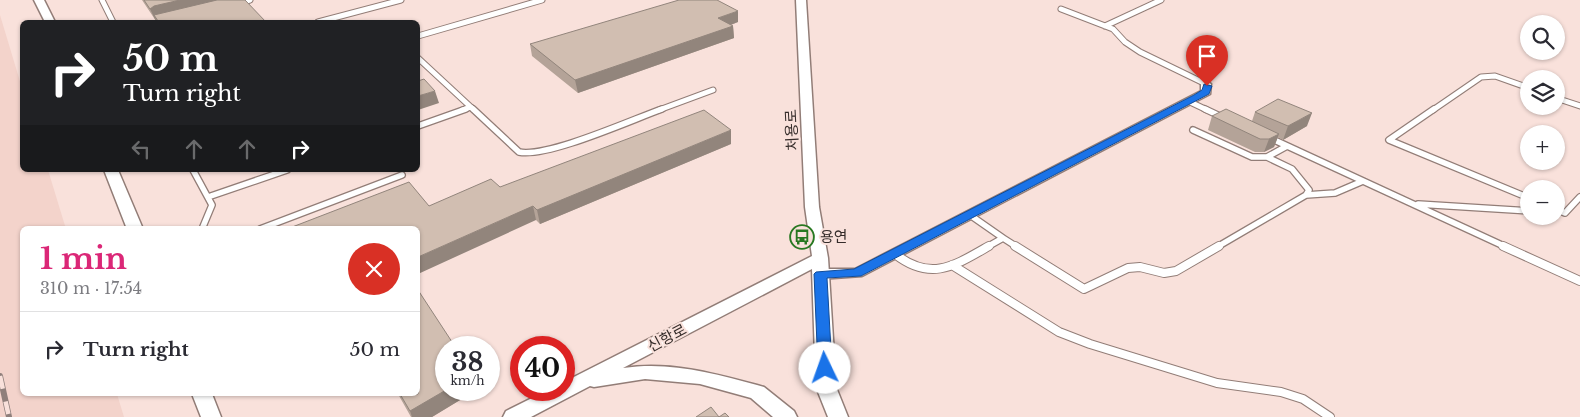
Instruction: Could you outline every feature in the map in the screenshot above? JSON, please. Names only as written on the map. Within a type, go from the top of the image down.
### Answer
[{"type":"street","points":[[40,0],[49,20]]},
{"type":"street","name":"처용로","points":[[801,0],[812,207],[820,266],[826,387],[838,417]]},
{"type":"street","points":[[820,266],[856,273],[1206,92],[1206,84]]},
{"type":"street","points":[[112,172],[134,226]]},
{"type":"street","name":"신항로","points":[[513,417],[533,413],[580,383],[820,266]]},
{"type":"street","points":[[580,383],[645,372],[700,377],[757,392],[787,417]]},
{"type":"street","points":[[203,396],[211,417]]},
{"type":"lane","points":[[102,0],[112,20]]},
{"type":"lane","points":[[232,4],[250,0]]},
{"type":"lane","points":[[326,20],[401,0]]},
{"type":"lane","points":[[420,35],[542,0]]},
{"type":"lane","points":[[1104,26],[1161,0]]},
{"type":"lane","points":[[1062,9],[1114,30],[1125,42],[1140,52],[1206,84]]},
{"type":"lane","points":[[420,60],[519,152],[534,154],[551,150],[713,90]]},
{"type":"lane","points":[[1520,85],[1495,76],[1481,76],[1389,140],[1520,194]]},
{"type":"lane","points":[[1188,101],[1233,122]]},
{"type":"lane","points":[[1565,101],[1580,106]]},
{"type":"lane","points":[[420,125],[471,107]]},
{"type":"lane","points":[[1193,130],[1252,157],[1267,157],[1292,169],[1309,190],[1306,194]]},
{"type":"lane","points":[[1260,134],[1580,280]]},
{"type":"lane","points":[[1267,157],[1287,146]]},
{"type":"lane","points":[[194,172],[212,206],[203,226]]},
{"type":"lane","points":[[208,197],[281,172]]},
{"type":"lane","points":[[268,226],[402,175]]},
{"type":"lane","points":[[970,215],[1084,289],[1135,266],[1158,273],[1176,271],[1306,194],[1335,193],[1363,181]]},
{"type":"lane","points":[[1565,213],[1580,197]]},
{"type":"lane","points":[[1414,204],[1520,210]]},
{"type":"lane","points":[[895,254],[922,270],[946,268],[1003,238]]},
{"type":"lane","points":[[952,265],[1059,332],[1090,344],[1218,383],[1281,392],[1302,400],[1330,417]]},
{"type":"shaded area","points":[[0,15],[20,81],[20,172],[49,172],[65,226],[20,226],[20,396],[118,396],[124,417],[0,417]]},
{"type":"building","points":[[144,0],[180,0],[154,6],[150,9]]},
{"type":"building","points":[[217,0],[245,0],[264,20],[157,20],[154,15]]},
{"type":"building","points":[[679,0],[717,0],[738,11],[718,18],[733,26],[575,80],[530,44]]},
{"type":"building","points":[[424,79],[435,91],[420,95],[420,80]]},
{"type":"building","points":[[1278,99],[1312,113],[1288,126],[1255,112]]},
{"type":"building","points":[[1226,109],[1279,134],[1269,139],[1260,139],[1212,116]]},
{"type":"building","points":[[704,110],[731,130],[537,210],[533,206],[420,256],[420,226],[295,226],[409,182],[429,206],[491,179],[500,187]]},
{"type":"building","points":[[420,293],[448,336],[435,336],[435,396],[410,411],[401,396],[420,396]]},
{"type":"building","points":[[711,407],[719,417],[696,417]]},
{"type":"building","points":[[725,413],[729,417],[719,417]]},
{"type":"railway","points":[[0,376],[9,417]]},
{"type":"place","name":"용연","points":[[802,237]]},
{"type":"route","points":[[825,368],[820,274],[856,273],[1197,97],[1206,92],[1207,86]]}]
